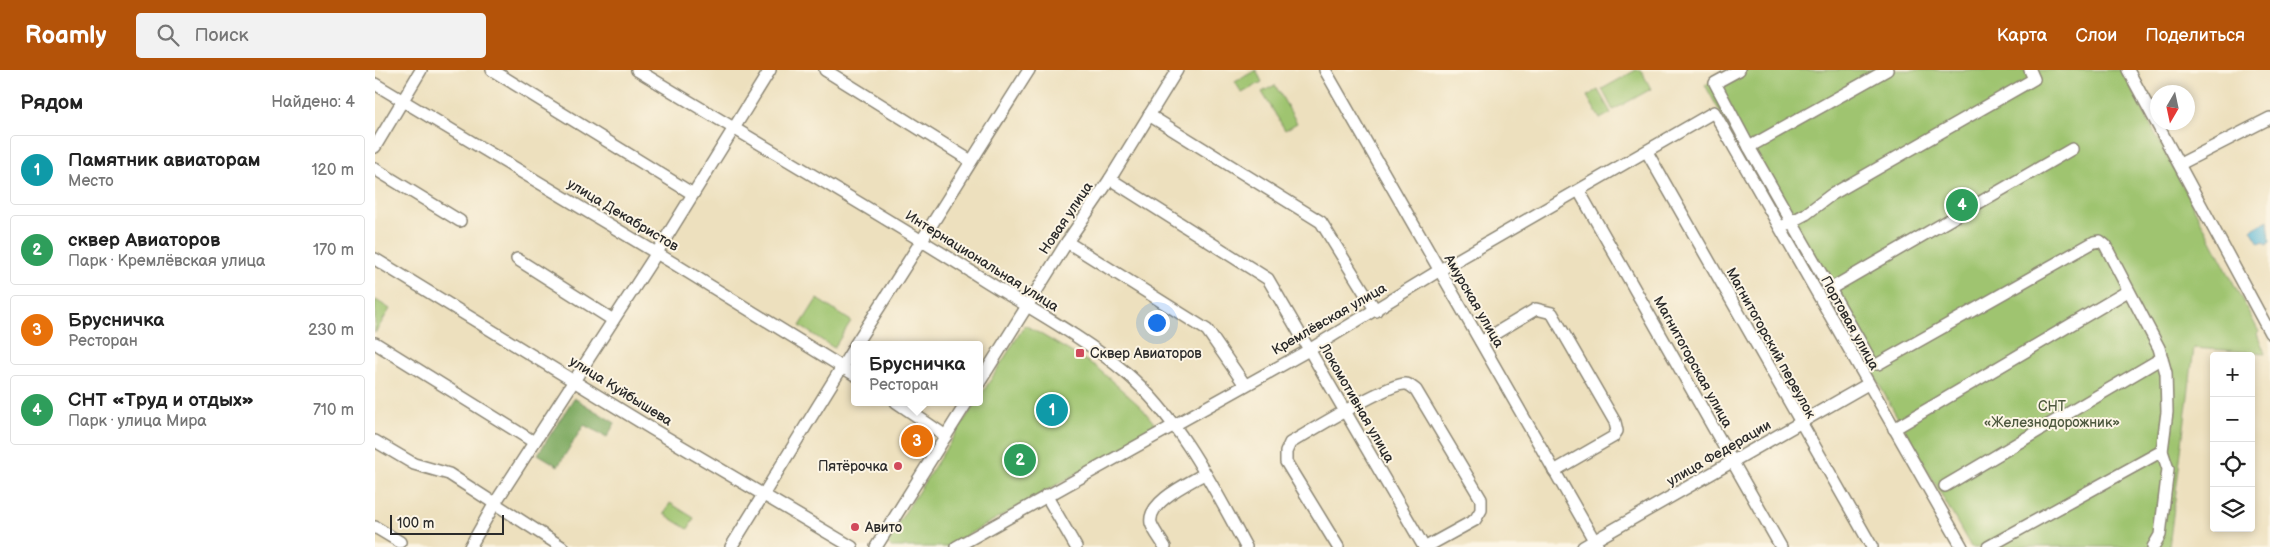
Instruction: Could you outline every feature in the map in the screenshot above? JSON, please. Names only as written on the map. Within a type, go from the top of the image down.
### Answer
[{"type":"street","points":[[375,147],[421,70]]},
{"type":"street","points":[[492,70],[693,194]]},
{"type":"street","name":"Интернациональная улица","points":[[637,70],[923,241],[1091,348],[1125,373],[1155,403],[1173,425],[1246,547]]},
{"type":"street","points":[[470,547],[495,503],[657,253],[770,70]]},
{"type":"street","points":[[825,70],[971,161]]},
{"type":"street","points":[[858,341],[923,241],[1029,70]]},
{"type":"street","name":"Новая улица","points":[[983,377],[1067,242],[1110,179],[1177,70]]},
{"type":"street","name":"Амурская улица","points":[[1325,70],[1596,544]]},
{"type":"street","points":[[1739,70],[1715,83],[1749,147],[1830,289],[1875,363],[2094,242],[2100,241],[2105,245],[2159,348],[2166,374],[2167,412],[2162,451],[2168,469],[2160,536],[2153,547]]},
{"type":"street","points":[[1749,147],[1887,70]]},
{"type":"street","points":[[2128,70],[2270,333]]},
{"type":"street","points":[[1780,228],[1806,214],[1831,195],[2032,74]]},
{"type":"street","name":"улица Декабристов","points":[[375,84],[657,253],[851,372]]},
{"type":"street","name":"Кремлёвская улица","points":[[956,547],[1309,350],[1376,311],[1440,270],[1714,112]]},
{"type":"street","name":"Портовая улица","points":[[1714,112],[1962,547]]},
{"type":"street","points":[[1149,115],[1321,222],[1376,311]]},
{"type":"street","points":[[2180,164],[2270,118]]},
{"type":"street","points":[[1830,289],[2072,149]]},
{"type":"street","name":"Магнитогорский переулок","points":[[1647,152],[1800,424],[1872,547]]},
{"type":"street","points":[[375,169],[460,221]]},
{"type":"street","name":"Локомотивная улица","points":[[1110,179],[1268,279],[1425,547]]},
{"type":"street","name":"Магнитогорская улица","points":[[1579,191],[1781,547]]},
{"type":"street","points":[[1067,242],[1207,330],[1245,385]]},
{"type":"street","name":"улица Куйбышева","points":[[375,259],[852,547]]},
{"type":"street","points":[[517,259],[613,320]]},
{"type":"street","points":[[1894,429],[2128,291]]},
{"type":"street","points":[[1481,342],[1536,309],[1552,313],[1615,422],[1617,430],[1613,437],[1555,471]]},
{"type":"street","points":[[375,343],[534,442]]},
{"type":"street","points":[[731,547],[851,351]]},
{"type":"street","points":[[1945,486],[2162,358]]},
{"type":"street","points":[[1338,547],[1286,462],[1286,452],[1290,443],[1345,411],[1396,385],[1407,384],[1416,390],[1481,499],[1481,510],[1475,520],[1425,547]]},
{"type":"street","name":"улица Федерации","points":[[1583,547],[1596,544],[1868,384]]},
{"type":"street","points":[[902,406],[946,436]]},
{"type":"street","points":[[876,547],[965,406]]},
{"type":"street","points":[[375,441],[414,464],[449,474],[562,547]]},
{"type":"street","points":[[1988,547],[2162,451]]},
{"type":"street","points":[[1165,547],[1151,523],[1152,512],[1159,502],[1204,474]]},
{"type":"street","points":[[1047,495],[1076,547]]},
{"type":"street","points":[[375,527],[400,542]]},
{"type":"green space","points":[[1256,70],[1262,82],[1242,93],[1235,82]]},
{"type":"green space","points":[[1636,70],[1641,70],[1651,89],[1613,110],[1602,89]]},
{"type":"green space","name":"СНТ «Железнодорожник»","points":[[1731,70],[2122,70],[2150,124],[2150,130],[2153,130],[2259,332],[2257,334],[2265,353],[2194,348],[2169,547],[1971,547],[1868,365],[1807,268],[1705,85]]},
{"type":"green space","points":[[1275,85],[1297,123],[1285,130],[1262,92]]},
{"type":"green space","points":[[1598,90],[1611,113],[1600,119],[1587,96]]},
{"type":"green space","points":[[817,299],[851,321],[834,348],[800,326]]},
{"type":"green space","points":[[376,300],[390,309],[375,333],[375,302]]},
{"type":"green space","name":"Сквер Авиаторов","points":[[1025,325],[1095,366],[1141,407],[1158,428],[946,547],[891,547],[886,542],[973,406],[983,406],[983,392]]},
{"type":"green space","points":[[574,398],[615,423],[607,437],[584,425],[558,466],[538,454]]},
{"type":"green space","points":[[670,503],[694,518],[688,529],[664,514]]},
{"type":"water","points":[[2268,220],[2270,242],[2266,244],[2264,241],[2259,243],[2251,230]]},
{"type":"place","name":"СНТ «Труд и отдых»","points":[[1962,205]]},
{"type":"place","name":"Сквер Авиаторов","points":[[1080,353]]},
{"type":"place","name":"Памятник авиаторам","points":[[1052,410]]},
{"type":"place","name":"Брусничка","points":[[917,441]]},
{"type":"place","name":"сквер Авиаторов","points":[[1020,460]]},
{"type":"place","name":"Пятёрочка","points":[[898,466]]},
{"type":"place","name":"Авито","points":[[855,527]]}]
